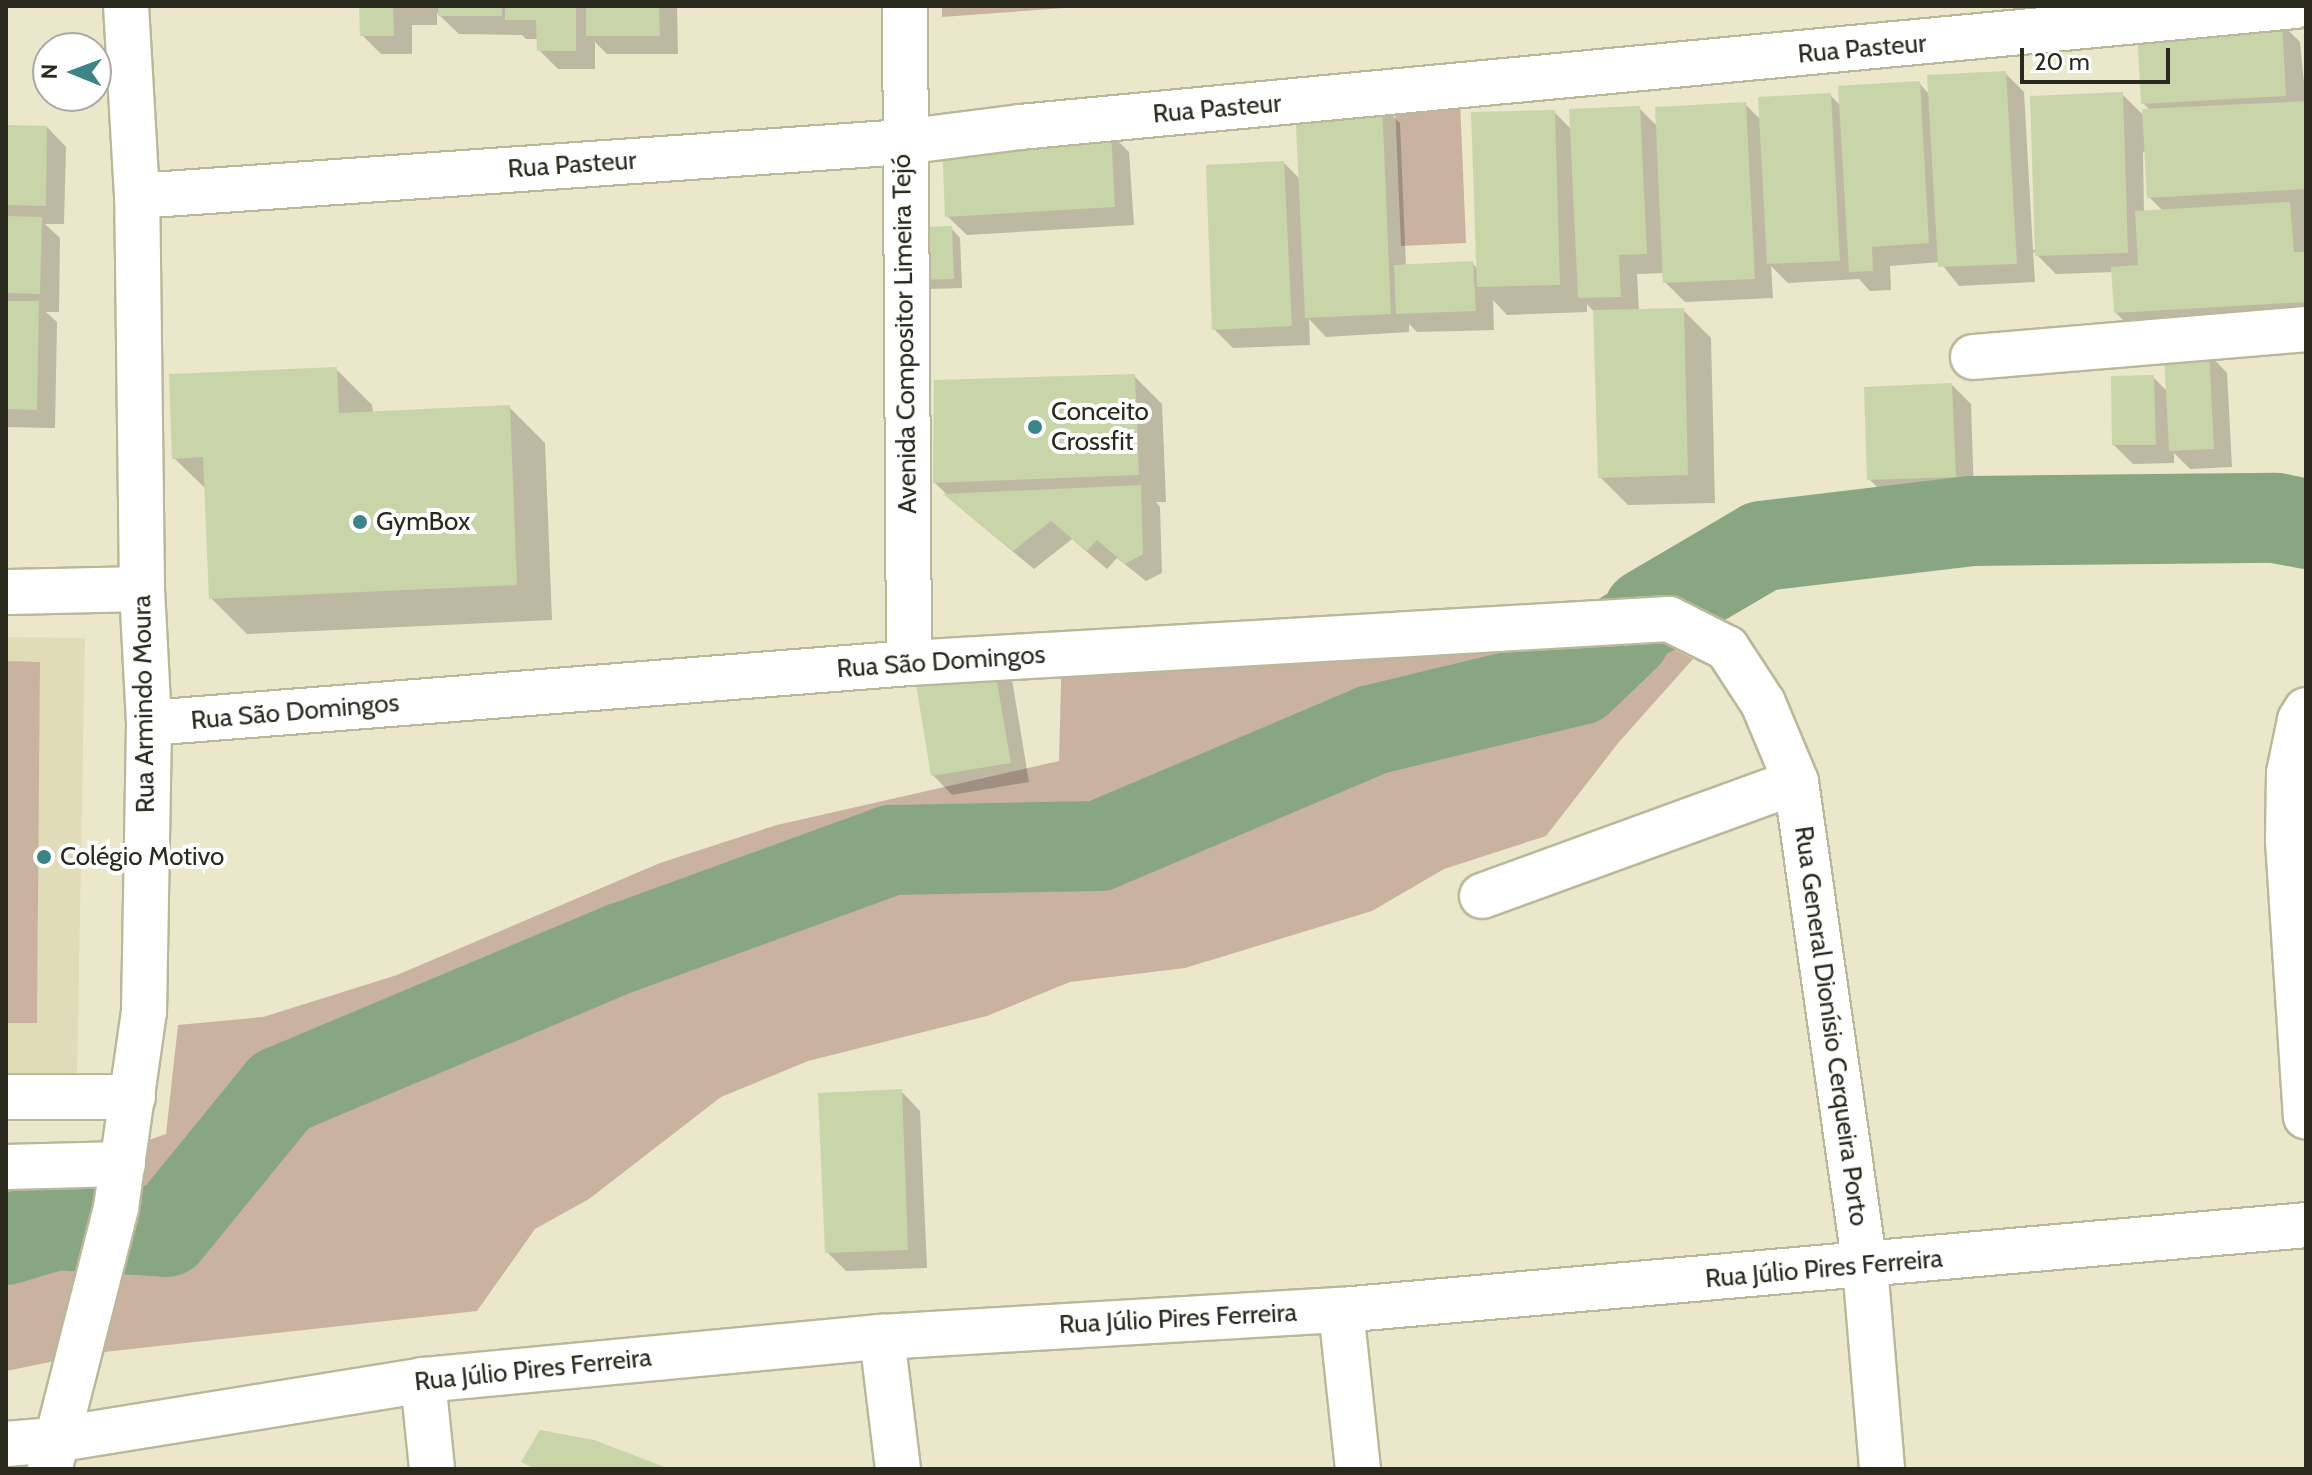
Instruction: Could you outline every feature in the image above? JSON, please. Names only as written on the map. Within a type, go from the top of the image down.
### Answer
[{"type":"street","name":"Rua Armindo Moura","points":[[52,1455],[112,1227],[144,1012],[149,723],[142,589],[137,196],[126,6]]},
{"type":"street","name":"Avenida Compositor Limeira Tejó","points":[[905,6],[903,142],[909,663]]},
{"type":"street","name":"Rua Pasteur","points":[[137,196],[903,142],[1020,127],[2295,6]]},
{"type":"street","points":[[1973,357],[2306,329]]},
{"type":"street","points":[[6,592],[142,589]]},
{"type":"street","name":"Rua São Domingos","points":[[149,723],[909,663],[1669,619],[1727,648]]},
{"type":"street","name":"Rua General Dionísio Cerqueira Porto","points":[[1727,648],[1763,703],[1796,782],[1865,1266],[1882,1469]]},
{"type":"street","points":[[2306,710],[2300,720],[2289,773],[2288,841],[2306,1116]]},
{"type":"street","points":[[1482,896],[1796,782]]},
{"type":"street","points":[[6,1097],[133,1097]]},
{"type":"street","points":[[6,1167],[123,1164]]},
{"type":"street","name":"Rua Júlio Pires Ferreira","points":[[6,1444],[52,1455],[423,1380],[882,1337],[1341,1310],[2306,1225]]},
{"type":"street","points":[[1341,1310],[1358,1469]]},
{"type":"street","points":[[882,1337],[898,1469]]},
{"type":"street","points":[[423,1380],[432,1469]]},
{"type":"shaded area","points":[[942,6],[1092,6],[942,17]]},
{"type":"shaded area","points":[[1460,101],[1466,243],[1401,246],[1395,103]]},
{"type":"shaded area","points":[[1589,607],[1693,659],[1619,742],[1546,836],[1444,869],[1372,911],[1185,968],[1070,982],[987,1016],[808,1061],[721,1097],[589,1199],[535,1229],[477,1311],[95,1353],[6,1371],[6,1159],[86,1162],[166,1134],[178,1025],[263,1017],[397,975],[660,863],[777,825],[1059,761],[1062,646]]},
{"type":"shaded area","name":"Colégio Motivo","points":[[6,637],[85,638],[77,1078],[6,1077]]},
{"type":"shaded area","points":[[6,661],[40,662],[37,1023],[6,1023]]},
{"type":"building","points":[[359,6],[393,6],[394,36],[360,36]]},
{"type":"building","points":[[438,6],[502,6],[502,16],[438,16]]},
{"type":"building","points":[[505,6],[576,6],[576,51],[537,51],[536,20],[505,20]]},
{"type":"building","points":[[586,6],[659,6],[660,36],[586,36]]},
{"type":"building","points":[[2282,21],[2286,96],[2141,104],[2137,30]]},
{"type":"building","points":[[2006,71],[2017,264],[1938,267],[1927,75]]},
{"type":"building","points":[[1920,81],[1929,243],[1872,247],[1873,271],[1849,272],[1838,86]]},
{"type":"building","points":[[2123,92],[2128,253],[2035,256],[2030,96]]},
{"type":"building","points":[[1831,93],[1840,261],[1767,264],[1758,97]]},
{"type":"building","points":[[2306,101],[2306,189],[2147,198],[2142,109]]},
{"type":"building","points":[[1382,102],[1391,314],[1305,318],[1295,105]]},
{"type":"building","points":[[1746,102],[1755,279],[1663,283],[1655,107]]},
{"type":"building","points":[[1640,106],[1647,254],[1619,255],[1621,297],[1578,298],[1569,109]]},
{"type":"building","points":[[1555,110],[1560,285],[1477,287],[1471,112]]},
{"type":"building","points":[[6,125],[47,126],[46,206],[6,205]]},
{"type":"building","points":[[1111,131],[1115,207],[945,217],[942,141]]},
{"type":"building","points":[[1284,161],[1292,326],[1212,330],[1206,165]]},
{"type":"building","points":[[2290,202],[2294,252],[2306,252],[2306,302],[2114,313],[2111,267],[2138,265],[2135,211]]},
{"type":"building","points":[[6,216],[42,217],[40,294],[6,293]]},
{"type":"building","points":[[952,226],[954,279],[919,280],[917,227]]},
{"type":"building","points":[[1473,261],[1476,311],[1396,314],[1394,265]]},
{"type":"building","points":[[6,301],[39,301],[37,410],[6,409]]},
{"type":"building","points":[[1684,308],[1688,475],[1598,478],[1593,310]]},
{"type":"building","points":[[2209,351],[2214,449],[2169,451],[2164,353]]},
{"type":"building","name":"GymBox","points":[[337,367],[339,413],[510,405],[517,585],[209,599],[203,457],[172,459],[169,374]]},
{"type":"building","name":"Conceito Crossfit","points":[[1135,374],[1139,475],[933,483],[934,380]]},
{"type":"building","points":[[2154,375],[2156,445],[2112,445],[2111,376]]},
{"type":"building","points":[[1952,383],[1956,477],[1867,480],[1864,387]]},
{"type":"building","points":[[1141,485],[1143,554],[1125,564],[1097,540],[1087,551],[1051,521],[1013,551],[943,494]]},
{"type":"building","points":[[993,659],[1011,763],[931,776],[914,672]]},
{"type":"building","points":[[902,1089],[908,1250],[825,1253],[818,1093]]},
{"type":"building","points":[[540,1430],[594,1440],[670,1469],[536,1469],[521,1462]]},
{"type":"waterway","points":[[1648,613],[1762,546],[1972,521],[2276,518],[2306,524]]},
{"type":"waterway","points":[[6,1240],[56,1225],[166,1232],[281,1091],[622,948],[891,850],[1099,846],[1372,730],[1579,680],[1626,635]]},
{"type":"place","name":"Conceito Crossfit","points":[[1035,427]]},
{"type":"place","name":"GymBox","points":[[360,522]]},
{"type":"place","name":"Colégio Motivo","points":[[44,857]]}]
